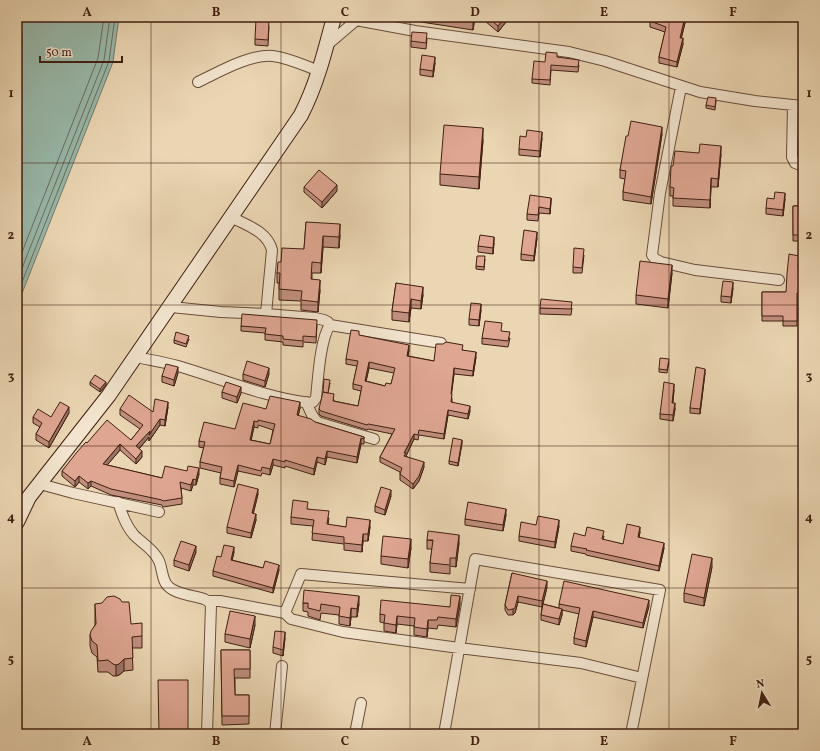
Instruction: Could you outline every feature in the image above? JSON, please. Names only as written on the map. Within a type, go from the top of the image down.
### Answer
[{"type":"main road","points":[[17,522],[30,497],[109,395],[136,357],[301,115],[310,98],[320,71],[334,17]]},
{"type":"street","points":[[326,46],[358,19],[415,31],[569,52],[605,61],[681,87],[755,101],[798,106],[792,157],[795,163],[803,166]]},
{"type":"street","points":[[198,82],[242,62],[261,56],[273,56],[320,71]]},
{"type":"street","points":[[681,87],[660,192],[652,255],[655,259],[661,262],[695,270],[779,280]]},
{"type":"street","points":[[231,217],[264,235],[272,250],[266,314]]},
{"type":"street","points":[[171,307],[315,318],[324,320],[330,325],[441,343]]},
{"type":"street","points":[[136,357],[177,366],[240,387],[291,400],[313,402],[316,398],[322,351],[326,333],[330,325]]},
{"type":"street","points":[[306,402],[317,422],[374,438]]},
{"type":"street","points":[[40,484],[73,493],[159,512]]},
{"type":"street","points":[[118,502],[127,525],[133,534],[153,552],[158,559],[165,580],[170,588],[208,601],[220,601],[285,613],[291,619],[343,632],[581,663],[642,678]]},
{"type":"street","points":[[444,734],[475,559],[660,590],[631,734]]},
{"type":"street","points":[[285,613],[301,574],[470,589]]},
{"type":"street","points":[[207,734],[211,610],[208,601]]},
{"type":"street","points":[[275,734],[282,666]]},
{"type":"street","points":[[355,734],[360,703]]},
{"type":"water","points":[[17,17],[119,17],[113,62],[17,306]]},
{"type":"building","points":[[444,17],[474,17],[473,21]]},
{"type":"building","points":[[487,17],[505,17],[498,26]]},
{"type":"building","points":[[651,17],[685,17],[680,38],[683,38],[677,62],[659,57],[666,27],[650,21]]},
{"type":"building","points":[[256,19],[269,20],[268,40],[255,39]]},
{"type":"building","points":[[412,32],[427,33],[426,43],[411,41]]},
{"type":"building","points":[[546,52],[557,53],[557,57],[579,60],[578,67],[551,65],[550,80],[532,79],[534,61],[545,62]]},
{"type":"building","points":[[422,55],[435,57],[433,71],[420,69]]},
{"type":"building","points":[[708,97],[716,98],[715,107],[706,105]]},
{"type":"building","points":[[631,121],[662,127],[651,197],[623,192],[626,171],[620,170],[626,136],[628,136]]},
{"type":"building","points":[[444,125],[483,128],[479,177],[440,174]]},
{"type":"building","points":[[527,130],[542,132],[540,151],[519,149],[520,136],[526,137]]},
{"type":"building","points":[[700,144],[721,146],[718,179],[711,178],[710,200],[673,198],[674,188],[670,187],[671,166],[673,166],[675,151],[699,153]]},
{"type":"building","points":[[319,170],[337,185],[322,202],[304,187]]},
{"type":"building","points":[[775,192],[785,193],[783,210],[766,208],[767,198],[774,199]]},
{"type":"building","points":[[530,195],[551,198],[550,209],[539,207],[538,215],[527,214]]},
{"type":"building","points":[[793,206],[803,206],[803,235],[793,235]]},
{"type":"building","points":[[306,222],[340,224],[339,237],[323,236],[321,263],[312,262],[311,279],[320,280],[318,302],[301,300],[302,291],[279,289],[280,273],[277,273],[278,262],[281,262],[282,248],[304,249]]},
{"type":"building","points":[[524,230],[537,232],[534,256],[521,254]]},
{"type":"building","points":[[480,235],[494,237],[493,248],[478,246]]},
{"type":"building","points":[[574,248],[584,249],[582,268],[573,267]]},
{"type":"building","points":[[789,254],[799,256],[798,266],[802,267],[803,287],[800,287],[800,293],[797,293],[797,321],[783,321],[783,316],[762,316],[762,292],[786,292]]},
{"type":"building","points":[[477,256],[485,256],[484,267],[476,266]]},
{"type":"building","points":[[640,261],[672,265],[668,299],[636,295]]},
{"type":"building","points":[[723,281],[733,282],[731,297],[721,296]]},
{"type":"building","points":[[396,283],[423,287],[421,301],[411,299],[409,313],[392,311]]},
{"type":"building","points":[[541,299],[572,302],[571,309],[540,308]]},
{"type":"building","points":[[471,303],[481,304],[479,320],[469,319]]},
{"type":"building","points":[[242,314],[317,320],[316,337],[303,336],[303,341],[283,339],[283,336],[265,334],[266,328],[241,326]]},
{"type":"building","points":[[485,321],[502,323],[501,331],[510,332],[508,341],[482,338]]},
{"type":"building","points":[[351,330],[359,331],[359,335],[409,345],[407,356],[434,361],[436,344],[443,344],[446,342],[463,345],[462,350],[476,352],[473,371],[454,368],[451,402],[470,406],[468,414],[448,410],[444,434],[419,430],[418,435],[414,434],[404,453],[406,453],[404,456],[424,462],[419,476],[413,484],[400,474],[402,468],[380,457],[395,429],[367,425],[321,411],[319,409],[323,392],[334,394],[333,401],[358,406],[362,386],[353,384],[358,361],[346,359]],"holes":[[[369,362],[395,368],[391,384],[386,383],[385,386],[365,381]]]},
{"type":"building","points":[[176,332],[189,336],[186,344],[174,340]]},
{"type":"building","points":[[660,358],[669,359],[667,370],[659,369]]},
{"type":"building","points":[[247,361],[269,368],[265,381],[243,374]]},
{"type":"building","points":[[166,364],[178,367],[174,380],[162,376]]},
{"type":"building","points":[[696,367],[705,369],[700,409],[690,408]]},
{"type":"building","points":[[95,375],[106,382],[100,389],[90,382]]},
{"type":"building","points":[[324,379],[330,380],[328,393],[323,392]]},
{"type":"building","points":[[226,382],[241,387],[237,397],[222,392]]},
{"type":"building","points":[[664,382],[674,384],[672,403],[675,403],[673,415],[660,414]]},
{"type":"building","points":[[129,395],[153,412],[155,399],[168,402],[165,420],[160,419],[149,435],[150,431],[136,446],[142,451],[136,459],[120,444],[103,464],[162,478],[165,466],[187,471],[188,466],[199,468],[196,480],[193,479],[191,485],[180,482],[182,498],[163,501],[111,489],[91,481],[88,483],[79,476],[75,481],[62,471],[77,452],[107,420],[131,440],[143,425],[120,409]]},
{"type":"building","points":[[270,396],[300,402],[297,415],[364,437],[364,439],[361,438],[357,457],[327,451],[325,459],[317,457],[314,469],[285,460],[285,462],[273,459],[270,469],[262,467],[261,471],[238,465],[234,481],[220,478],[222,467],[200,462],[205,442],[199,441],[204,422],[235,429],[243,403],[266,409]],"holes":[[[258,420],[275,424],[270,444],[250,440],[254,421],[258,422]]]},
{"type":"building","points":[[60,402],[69,407],[49,442],[36,434],[42,423],[33,417],[38,409],[51,417]]},
{"type":"building","points":[[453,438],[462,440],[458,463],[449,461]]},
{"type":"building","points":[[238,484],[258,489],[252,513],[256,514],[251,533],[227,527]]},
{"type":"building","points":[[381,487],[391,490],[385,510],[375,506]]},
{"type":"building","points":[[293,500],[308,502],[307,509],[329,511],[327,524],[346,527],[347,517],[370,520],[368,534],[363,534],[362,545],[344,543],[344,537],[312,533],[314,520],[291,517]]},
{"type":"building","points":[[468,502],[506,509],[503,525],[465,519]]},
{"type":"building","points":[[538,516],[559,520],[555,542],[519,536],[521,522],[536,525]]},
{"type":"building","points":[[627,524],[640,527],[638,537],[664,543],[659,566],[571,546],[574,533],[585,536],[587,527],[604,531],[602,539],[623,544]]},
{"type":"building","points":[[428,531],[459,535],[456,558],[450,558],[450,565],[430,563],[433,540],[427,540]]},
{"type":"building","points":[[383,536],[411,539],[408,559],[381,556]]},
{"type":"building","points":[[181,541],[196,546],[189,565],[174,560]]},
{"type":"building","points":[[224,545],[234,547],[231,560],[263,568],[265,561],[279,565],[273,588],[213,571],[217,556],[221,557]]},
{"type":"building","points":[[692,554],[712,558],[704,598],[684,593]]},
{"type":"building","points":[[512,573],[547,581],[542,601],[518,596],[515,608],[508,610],[505,605]]},
{"type":"building","points":[[564,581],[649,600],[643,623],[593,611],[586,641],[574,638],[580,608],[559,604]]},
{"type":"building","points":[[304,590],[359,596],[357,609],[351,608],[350,618],[339,616],[340,607],[321,604],[320,611],[308,608],[308,603],[303,603]]},
{"type":"building","points":[[451,595],[460,596],[456,619],[438,617],[437,620],[428,620],[427,629],[414,627],[415,618],[397,616],[396,625],[384,623],[385,615],[380,614],[381,600],[450,607]]},
{"type":"building","points":[[114,596],[122,602],[129,602],[131,624],[142,623],[142,636],[132,637],[133,658],[124,659],[116,665],[108,660],[98,661],[97,645],[92,641],[90,635],[96,624],[95,604],[102,603],[107,597]]},
{"type":"building","points":[[543,604],[562,609],[559,619],[541,615]]},
{"type":"building","points":[[230,611],[255,616],[250,639],[225,634]]},
{"type":"building","points":[[275,631],[285,632],[283,650],[273,647]]},
{"type":"building","points":[[221,650],[250,650],[250,669],[234,669],[235,695],[249,695],[249,716],[222,716]]},
{"type":"building","points":[[158,680],[188,680],[188,734],[159,734]]}]
